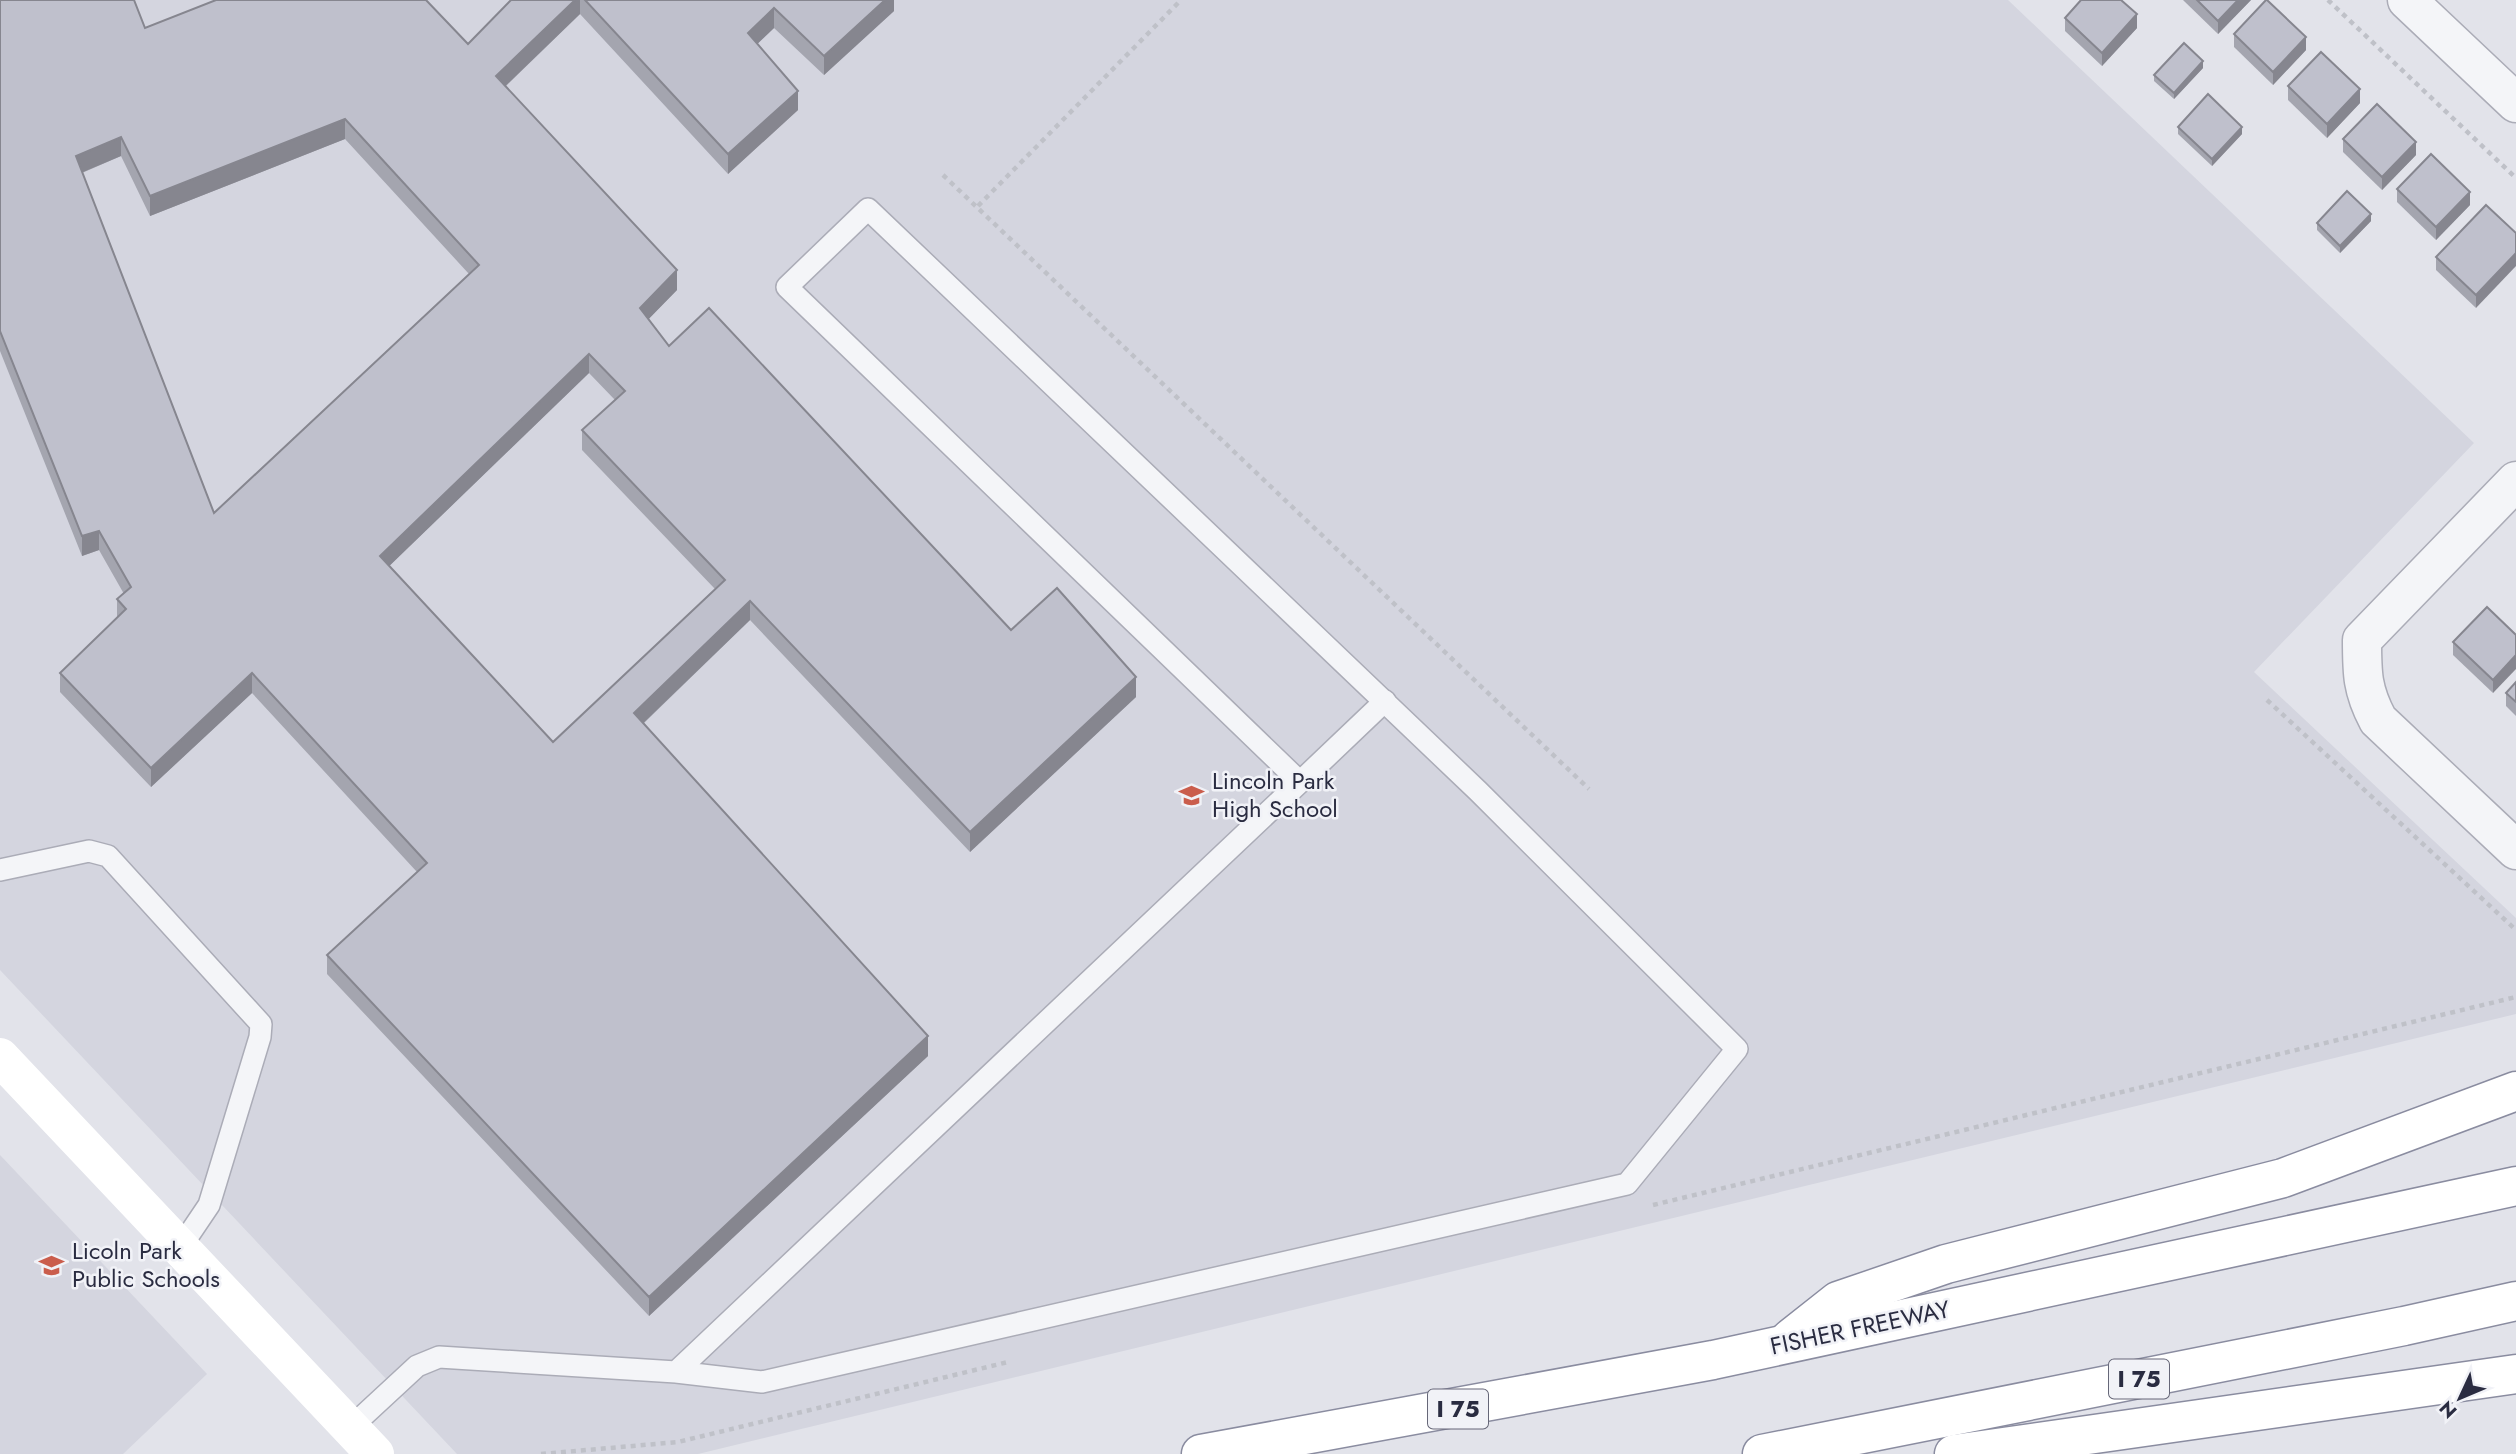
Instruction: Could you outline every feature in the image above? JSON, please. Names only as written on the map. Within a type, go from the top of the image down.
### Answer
[{"type":"main road","points":[[0,1057],[362,1440]]},
{"type":"main road","points":[[1784,1344],[1838,1301],[1946,1264],[2283,1178],[2516,1091]]},
{"type":"main road","name":"FISHER FREEWAY","points":[[1201,1454],[1565,1390],[2516,1186]]},
{"type":"main road","name":"I 75","points":[[1762,1454],[2404,1326],[2516,1301]]},
{"type":"main road","points":[[1954,1454],[2516,1374]]},
{"type":"street","points":[[2407,0],[2516,103]]},
{"type":"street","points":[[2516,481],[2362,640],[2365,695],[2378,720],[2516,850]]},
{"type":"lane","points":[[362,1440],[417,1367],[439,1357],[676,1372],[762,1382],[1627,1184],[1737,1049],[1385,701],[868,209],[788,287],[1300,782]]},
{"type":"lane","points":[[676,1372],[1385,701]]},
{"type":"lane","points":[[0,870],[89,851],[108,856],[261,1024],[260,1037],[209,1205],[180,1248]]},
{"type":"path","points":[[978,206],[1181,0]]},
{"type":"path","points":[[2328,0],[2516,178]]},
{"type":"path","points":[[943,175],[1589,789]]},
{"type":"path","points":[[2267,700],[2516,930]]},
{"type":"shaded area","name":"Lincoln Park High School","points":[[0,0],[2008,0],[2474,443],[2254,672],[2516,918],[2516,1014],[698,1454],[457,1454],[0,970]]},
{"type":"shaded area","name":"Licoln Park Public Schools","points":[[0,1155],[207,1374],[123,1454],[0,1454]]},
{"type":"building","points":[[0,0],[134,0],[145,28],[216,0],[426,0],[468,44],[511,0],[575,0],[496,76],[677,270],[640,308],[669,346],[709,308],[1011,630],[1057,588],[1136,677],[970,832],[750,601],[634,713],[928,1036],[649,1297],[327,955],[427,863],[252,673],[151,768],[60,673],[126,609],[117,599],[131,587],[99,531],[82,536],[0,331]],"holes":[[[345,119],[479,265],[214,513],[76,156],[121,137],[150,196]],[[589,354],[625,391],[582,430],[725,580],[553,742],[380,556]]]},
{"type":"building","points":[[585,0],[885,0],[824,56],[774,8],[748,33],[798,91],[728,154]]},
{"type":"building","points":[[2081,0],[2121,0],[2137,14],[2102,53],[2065,18]]},
{"type":"building","points":[[2197,0],[2238,0],[2218,21]]},
{"type":"building","points":[[2266,0],[2306,37],[2273,72],[2234,34]]},
{"type":"building","points":[[2184,43],[2203,61],[2174,93],[2154,75]]},
{"type":"building","points":[[2321,52],[2360,89],[2327,124],[2288,86]]},
{"type":"building","points":[[2208,94],[2242,127],[2212,159],[2178,127]]},
{"type":"building","points":[[2377,104],[2416,142],[2382,177],[2343,139]]},
{"type":"building","points":[[2431,154],[2470,192],[2436,227],[2397,189]]},
{"type":"building","points":[[2347,191],[2371,214],[2340,246],[2317,223]]},
{"type":"building","points":[[2486,205],[2516,233],[2516,253],[2476,295],[2436,257]]},
{"type":"building","points":[[2487,607],[2516,635],[2516,655],[2493,680],[2453,642]]},
{"type":"building","points":[[2516,682],[2516,702],[2506,693]]},
{"type":"place","name":"Lincoln Park High School","points":[[1192,795]]},
{"type":"place","name":"Licoln Park Public Schools","points":[[52,1265]]}]
